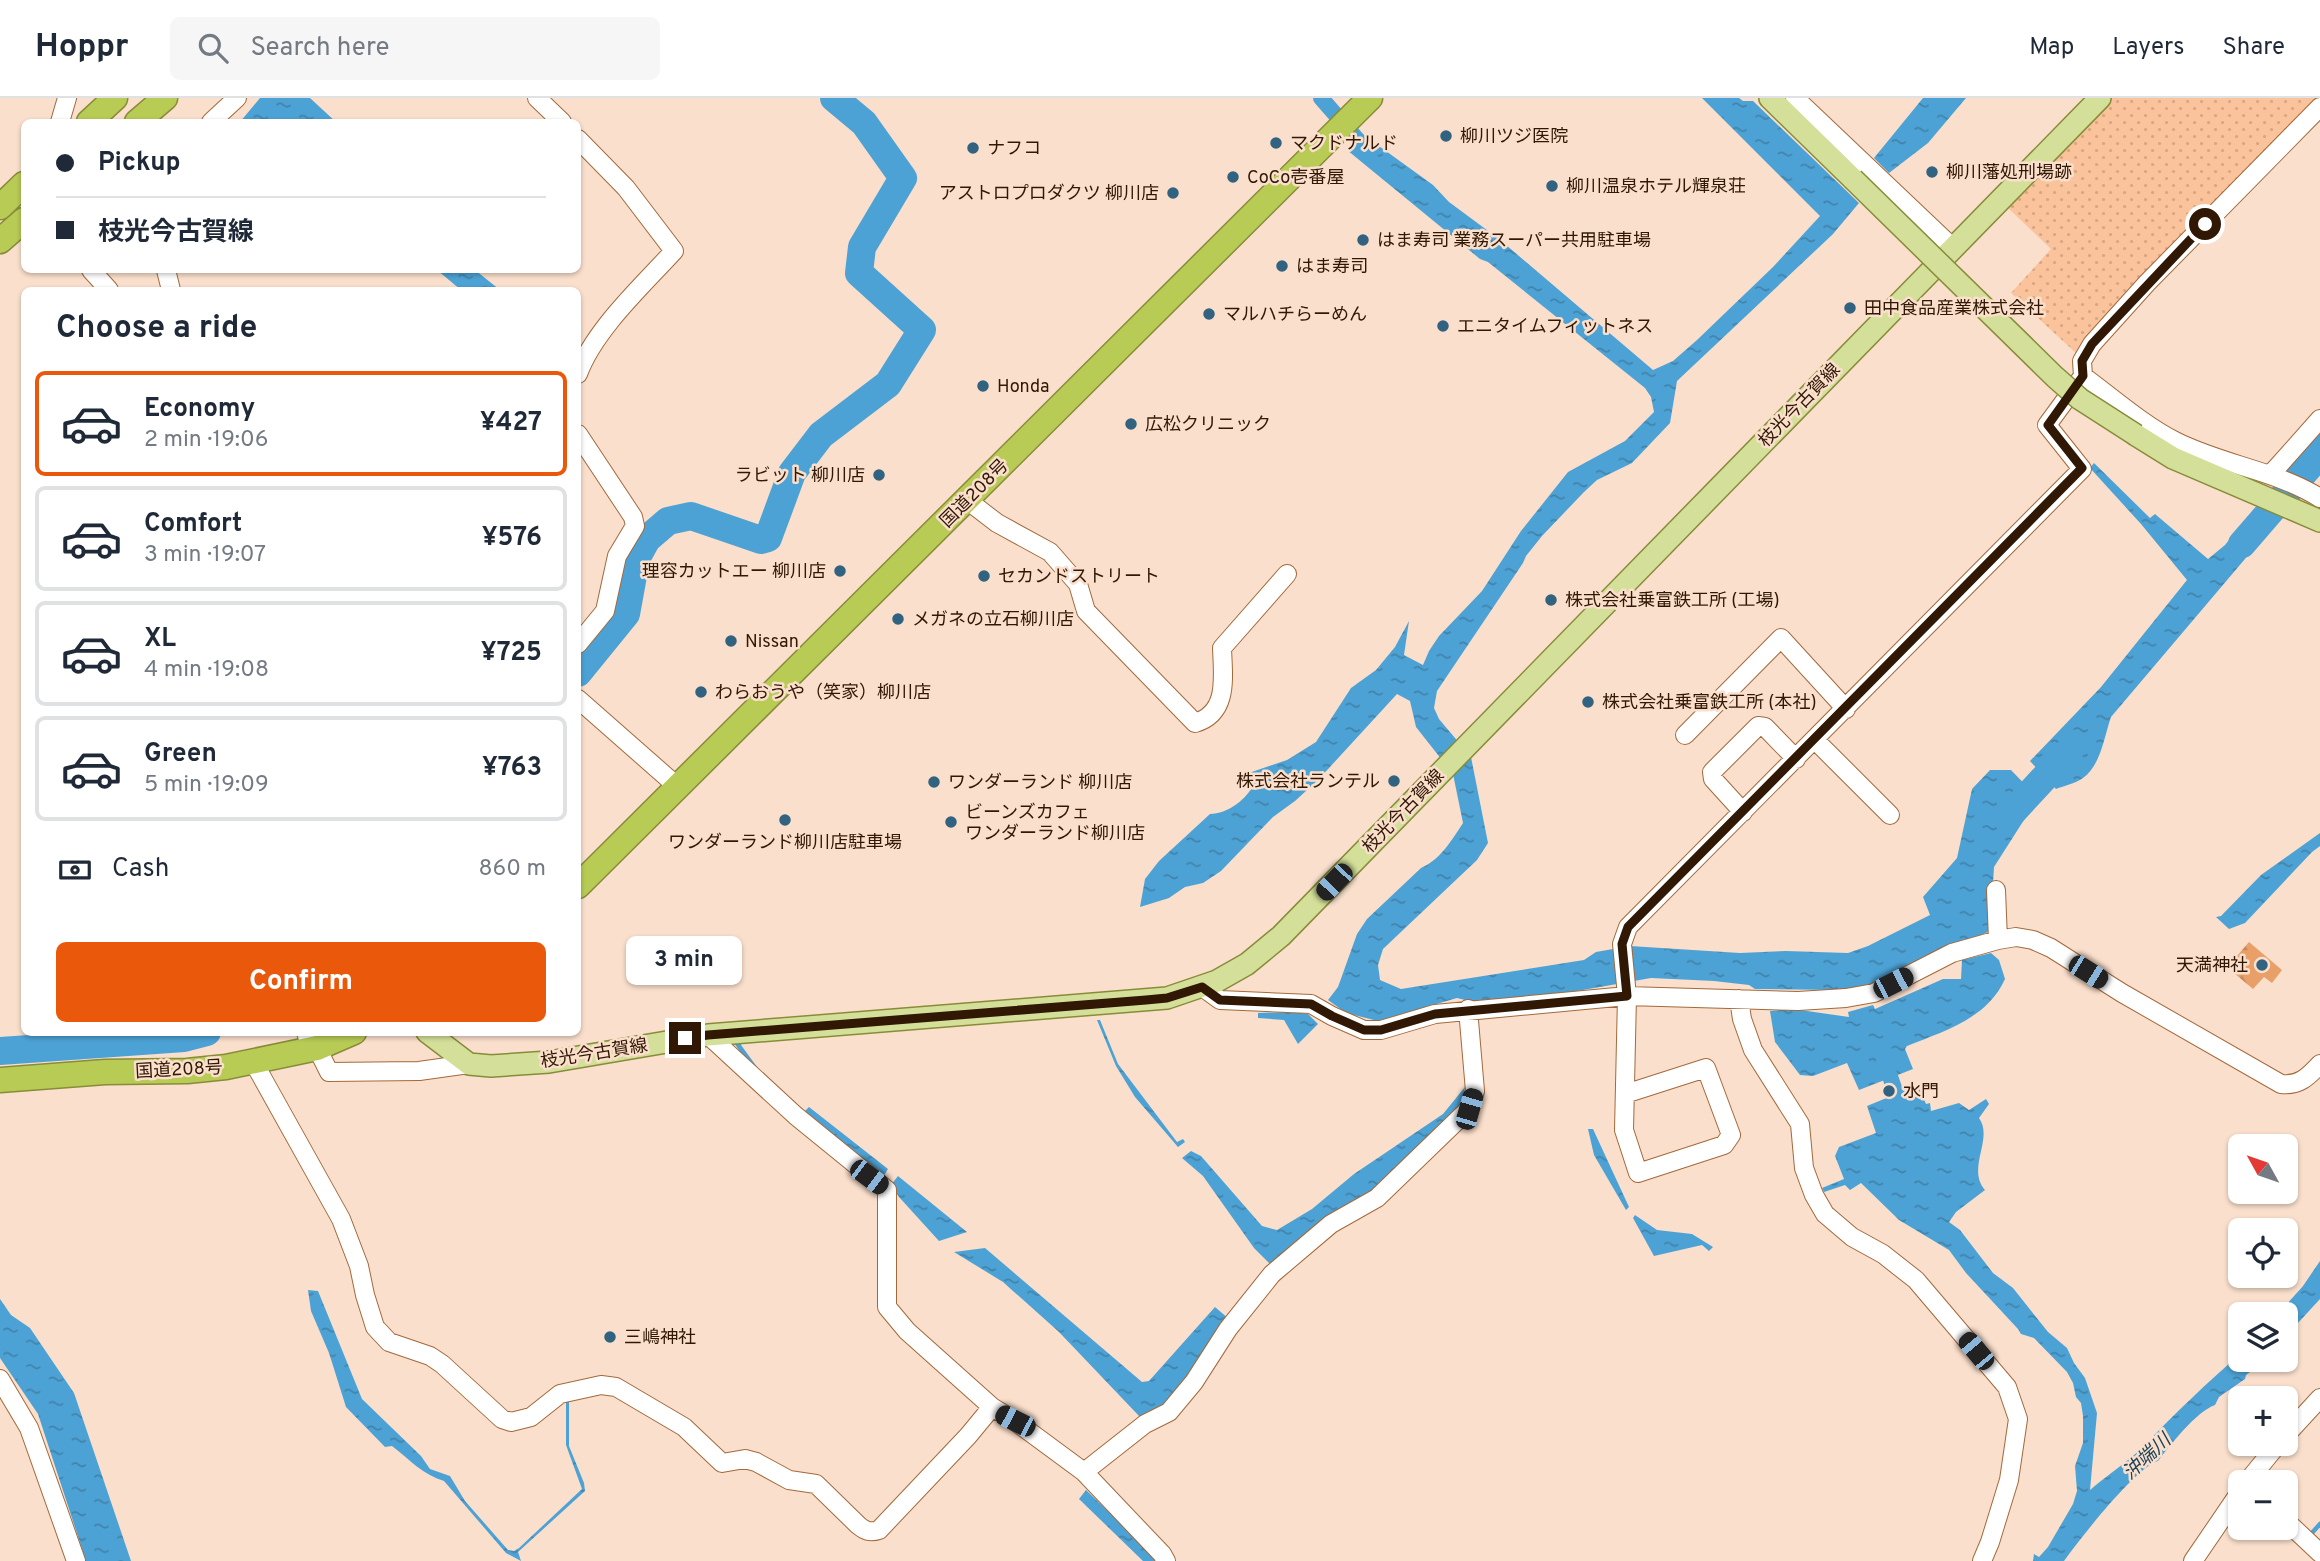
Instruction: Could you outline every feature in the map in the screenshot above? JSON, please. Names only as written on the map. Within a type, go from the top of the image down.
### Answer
[{"type":"highway","points":[[92,119],[115,98]]},
{"type":"highway","points":[[105,119],[128,98]]},
{"type":"highway","points":[[140,119],[165,98]]},
{"type":"highway","name":"国道208号","points":[[581,883],[1370,98]]},
{"type":"highway","points":[[6,220],[21,190]]},
{"type":"highway","points":[[6,220],[21,200]]},
{"type":"highway","name":"国道208号","points":[[0,1080],[105,1072],[187,1071],[254,1063],[310,1040],[332,1036]]},
{"type":"main road","points":[[1770,98],[1859,171],[2055,377],[2080,399],[2173,457],[2320,521]]},
{"type":"main road","name":"枝光今古賀線","points":[[469,1064],[491,1066],[549,1062],[708,1035],[1167,998],[1217,981],[1247,964],[1281,936],[2100,98]]},
{"type":"main road","points":[[432,1036],[469,1064]]},
{"type":"street","points":[[61,119],[67,98]]},
{"type":"street","points":[[214,119],[237,98]]},
{"type":"street","points":[[537,98],[559,119]]},
{"type":"street","points":[[1795,98],[1859,171],[1887,184],[1953,248]]},
{"type":"street","points":[[1625,1094],[1706,1068],[1731,1135],[1724,1145],[1638,1173],[1624,1129],[1627,996],[1622,944],[1628,927],[2082,468],[2048,425],[2083,376],[2082,361],[2092,344],[2147,283],[2320,107]]},
{"type":"street","points":[[581,142],[625,188],[674,251],[595,339],[581,365]]},
{"type":"street","points":[[94,273],[106,287]]},
{"type":"street","points":[[2083,376],[2148,425],[2177,442],[2274,476],[2313,494]]},
{"type":"street","points":[[2274,476],[2320,419]]},
{"type":"street","points":[[581,439],[633,517],[635,526],[617,556],[605,611],[581,640]]},
{"type":"street","points":[[967,500],[997,523],[1050,552],[1078,584],[1086,611],[1195,723],[1207,719],[1217,708],[1223,687],[1222,648],[1287,574]]},
{"type":"street","points":[[1685,734],[1781,638],[1846,709]]},
{"type":"street","points":[[581,702],[678,787]]},
{"type":"street","points":[[1743,812],[1713,779],[1712,772],[1758,726],[1765,727],[1796,759]]},
{"type":"street","points":[[1815,740],[1890,816]]},
{"type":"street","points":[[1996,890],[1998,940]]},
{"type":"street","points":[[1202,987],[1220,1000],[1311,1004],[1364,1030],[1381,1030],[1435,1014],[1468,1009],[1627,996],[1825,1000],[1874,993],[1952,953],[2016,937],[2052,948],[2122,993],[2281,1083],[2290,1085],[2302,1081],[2320,1064]]},
{"type":"street","points":[[1739,999],[1742,1018],[1753,1050],[1800,1124],[1804,1168],[1814,1195],[1825,1214],[1852,1237],[1884,1254],[1916,1280],[2007,1387],[2018,1419],[2009,1480],[1982,1561]]},
{"type":"street","points":[[1084,1472],[1145,1424],[1169,1412],[1194,1382],[1228,1329],[1272,1274],[1331,1224],[1377,1198],[1469,1109],[1475,1091],[1468,1009]]},
{"type":"street","points":[[708,1035],[796,1116],[887,1190],[887,1307],[907,1331],[992,1407],[1084,1472],[1166,1561]]},
{"type":"street","points":[[310,1040],[328,1072],[419,1071],[469,1064]]},
{"type":"street","points":[[254,1063],[341,1219],[359,1266],[375,1327],[389,1342],[430,1356],[442,1364],[502,1419],[512,1422],[531,1417],[559,1394],[601,1385],[616,1388],[684,1427],[722,1463],[745,1459],[789,1479],[816,1484],[858,1525],[872,1532],[879,1530],[992,1407]]},
{"type":"street","points":[[0,1379],[29,1428],[76,1561]]},
{"type":"street","points":[[2298,1422],[2320,1398]]},
{"type":"street","points":[[2257,1470],[2268,1456]]},
{"type":"street","points":[[2193,1561],[2228,1510]]},
{"type":"green space","points":[[2249,942],[2282,970],[2272,983],[2264,977],[2253,989],[2234,973],[2237,970],[2230,964]]},
{"type":"shaded area","points":[[2112,98],[2317,98],[2182,236],[2077,354],[2011,293],[2051,249],[2006,206]]},
{"type":"water","points":[[260,98],[310,98],[333,119],[242,119]]},
{"type":"water","points":[[1702,98],[1739,98],[1753,101],[1859,203],[1833,234],[1677,381],[1670,423],[1632,463],[1597,480],[1542,536],[1437,691],[1434,708],[1439,719],[1471,757],[1488,843],[1477,860],[1383,949],[1378,965],[1380,980],[1401,989],[1584,960],[1596,952],[1630,946],[1740,953],[1848,953],[1930,915],[1923,897],[1957,858],[1972,789],[1990,770],[2011,770],[2038,798],[1994,867],[1990,931],[1864,987],[1838,990],[1755,989],[1749,985],[1714,981],[1651,978],[1577,991],[1514,998],[1473,1002],[1457,998],[1378,1021],[1346,1013],[1328,1000],[1338,987],[1357,934],[1367,919],[1421,868],[1440,855],[1463,823],[1453,774],[1416,727],[1410,701],[1397,694],[1318,780],[1273,817],[1221,871],[1203,883],[1185,887],[1169,898],[1140,907],[1145,879],[1159,861],[1210,814],[1230,808],[1242,800],[1254,783],[1246,774],[1287,760],[1316,742],[1351,688],[1376,670],[1395,647],[1409,621],[1404,655],[1423,665],[1439,636],[1482,591],[1521,531],[1568,472],[1625,441],[1654,412],[1651,397],[1645,388],[1488,262],[1480,259],[1347,150],[1361,133],[1433,185],[1449,202],[1499,239],[1653,370],[1673,361],[1697,340],[1773,267],[1820,216]]},
{"type":"water","points":[[1923,98],[1966,98],[1928,143],[1889,173],[1874,158]]},
{"type":"water","points":[[441,273],[479,273],[496,287],[457,287]]},
{"type":"water","points":[[2320,433],[2320,471],[2310,482],[2287,471],[2289,467]]},
{"type":"water","points":[[2094,463],[2150,518],[2155,514],[2208,559],[2225,545],[2254,509],[2278,520],[2111,717],[2094,766],[2083,778],[2056,789],[2030,761],[2101,687],[2187,580],[2090,468]]},
{"type":"water","points":[[2320,833],[2320,846],[2245,923],[2229,929],[2216,917],[2221,916],[2261,875]]},
{"type":"water","points":[[1991,953],[1999,960],[2005,979],[1997,993],[1976,1014],[1963,1022],[1907,1046],[1905,1049],[1913,1069],[1859,1090],[1847,1063],[1813,1076],[1800,1075],[1775,1042],[1770,1011],[1793,1009],[1849,1017],[1848,1012],[1873,1005],[1875,1009],[1943,979],[1961,979],[1962,960]]},
{"type":"water","points":[[1258,1013],[1308,1014],[1318,1024],[1298,1044],[1284,1020],[1258,1018]]},
{"type":"water","points":[[1097,1020],[1100,1020],[1118,1064],[1177,1142],[1183,1139],[1185,1142],[1178,1147],[1135,1097],[1116,1066]]},
{"type":"water","points":[[743,1040],[741,1045],[760,1071],[805,1111],[809,1107],[888,1169],[883,1177],[756,1075],[734,1043]]},
{"type":"water","name":"沖端川","points":[[1918,1085],[1926,1104],[1930,1103],[1931,1111],[1959,1103],[1969,1110],[1986,1099],[1989,1104],[1979,1118],[1984,1135],[1978,1172],[1985,1190],[1956,1212],[1949,1222],[1960,1230],[1993,1273],[2013,1288],[2048,1332],[2067,1348],[2085,1378],[2097,1413],[2090,1490],[2139,1451],[2228,1365],[2228,1372],[2250,1372],[2235,1386],[2228,1386],[2228,1391],[2219,1397],[2215,1405],[2184,1429],[2158,1461],[2136,1476],[2108,1505],[2064,1561],[2033,1561],[2034,1554],[2039,1557],[2048,1547],[2073,1504],[2077,1491],[2075,1466],[2083,1443],[2083,1416],[2073,1383],[2067,1372],[2034,1338],[2021,1334],[1949,1250],[1899,1220],[1861,1183],[1850,1190],[1845,1185],[1824,1192],[1822,1188],[1844,1179],[1835,1156],[1839,1147],[1876,1133],[1867,1106]]},
{"type":"water","points":[[1465,1087],[1460,1108],[1383,1187],[1273,1267],[1254,1248],[1203,1176],[1182,1158],[1191,1151],[1201,1156],[1262,1226],[1277,1230],[1312,1209],[1354,1174],[1443,1114]]},
{"type":"water","points":[[1588,1129],[1593,1129],[1629,1207],[1626,1210],[1594,1155]]},
{"type":"water","points":[[898,1176],[967,1232],[939,1241],[891,1185]]},
{"type":"water","points":[[1635,1215],[1657,1230],[1692,1234],[1713,1247],[1709,1251],[1702,1245],[1654,1256],[1633,1218]]},
{"type":"water","points":[[985,1248],[1142,1382],[1149,1381],[1215,1307],[1229,1319],[1163,1410],[1140,1417],[1059,1332],[1003,1282],[954,1252]]},
{"type":"water","points":[[2320,1261],[2320,1299],[2298,1323],[2298,1302],[2289,1302]]},
{"type":"water","points":[[308,1290],[318,1291],[362,1399],[421,1456],[430,1469],[450,1476],[465,1501],[508,1550],[519,1548],[582,1489],[566,1445],[566,1395],[569,1394],[569,1446],[585,1491],[518,1552],[521,1561],[506,1553],[444,1481],[423,1471],[392,1446],[385,1447],[346,1407],[329,1353],[311,1311]]},
{"type":"water","points":[[0,1299],[11,1315],[30,1328],[74,1393],[131,1561],[86,1561],[38,1414],[0,1358]]},
{"type":"water","points":[[1086,1490],[1157,1561],[1143,1561],[1079,1499]]},
{"type":"waterway","points":[[581,669],[626,614],[636,559],[647,539],[668,521],[691,516],[761,540],[768,538],[792,473],[821,435],[888,384],[922,330],[859,273],[862,247],[903,178],[864,123],[834,98]]},
{"type":"waterway","points":[[1321,98],[1370,154]]},
{"type":"waterway","points":[[2242,544],[2320,454]]},
{"type":"waterway","points":[[2007,818],[2070,750]]},
{"type":"waterway","points":[[0,1051],[192,1036]]},
{"type":"waterway","points":[[1884,1059],[1903,1114]]},
{"type":"waterway","points":[[2311,1534],[2320,1524]]},
{"type":"place","name":"柳川ツジ医院","points":[[1446,136]]},
{"type":"place","name":"マクドナルド","points":[[1276,143]]},
{"type":"place","name":"ナフコ","points":[[973,148]]},
{"type":"place","name":"柳川藩処刑場跡","points":[[1932,172]]},
{"type":"place","name":"CoCo壱番屋","points":[[1233,177]]},
{"type":"place","name":"柳川温泉ホテル輝泉荘","points":[[1552,186]]},
{"type":"place","name":"アストロプロダクツ 柳川店","points":[[1173,193]]},
{"type":"place","name":"はま寿司 業務スーパー共用駐車場","points":[[1363,240]]},
{"type":"place","name":"はま寿司","points":[[1282,266]]},
{"type":"place","name":"田中食品産業株式会社","points":[[1850,308]]},
{"type":"place","name":"マルハチらーめん","points":[[1209,314]]},
{"type":"place","name":"エニタイムフィットネス","points":[[1443,326]]},
{"type":"place","name":"Honda","points":[[983,386]]},
{"type":"place","name":"広松クリニック","points":[[1131,424]]},
{"type":"place","name":"ラビット 柳川店","points":[[879,475]]},
{"type":"place","name":"理容カットエー 柳川店","points":[[840,571]]},
{"type":"place","name":"セカンドストリート","points":[[984,576]]},
{"type":"place","name":"株式会社乗富鉄工所 (工場)","points":[[1551,600]]},
{"type":"place","name":"メガネの立石柳川店","points":[[898,619]]},
{"type":"place","name":"Nissan","points":[[731,641]]},
{"type":"place","name":"わらおうや（笑家）柳川店","points":[[701,692]]},
{"type":"place","name":"株式会社乗富鉄工所 (本社)","points":[[1588,702]]},
{"type":"place","name":"株式会社ランテル","points":[[1394,781]]},
{"type":"place","name":"ワンダーランド 柳川店","points":[[934,782]]},
{"type":"place","name":"ワンダーランド柳川店駐車場","points":[[785,820]]},
{"type":"place","name":"ビーンズカフェ ワンダーランド柳川店","points":[[951,822]]},
{"type":"place","name":"天満神社","points":[[2262,965]]},
{"type":"place","name":"水門","points":[[1889,1091]]},
{"type":"place","name":"三嶋神社","points":[[610,1337]]},
{"type":"route","points":[[685,1038],[1167,998],[1202,987],[1220,1000],[1311,1004],[1364,1030],[1381,1030],[1435,1014],[1468,1009],[1627,996],[1622,944],[1628,927],[2082,468],[2048,425],[2060,404],[2083,376],[2082,361],[2092,344],[2205,224]]}]
